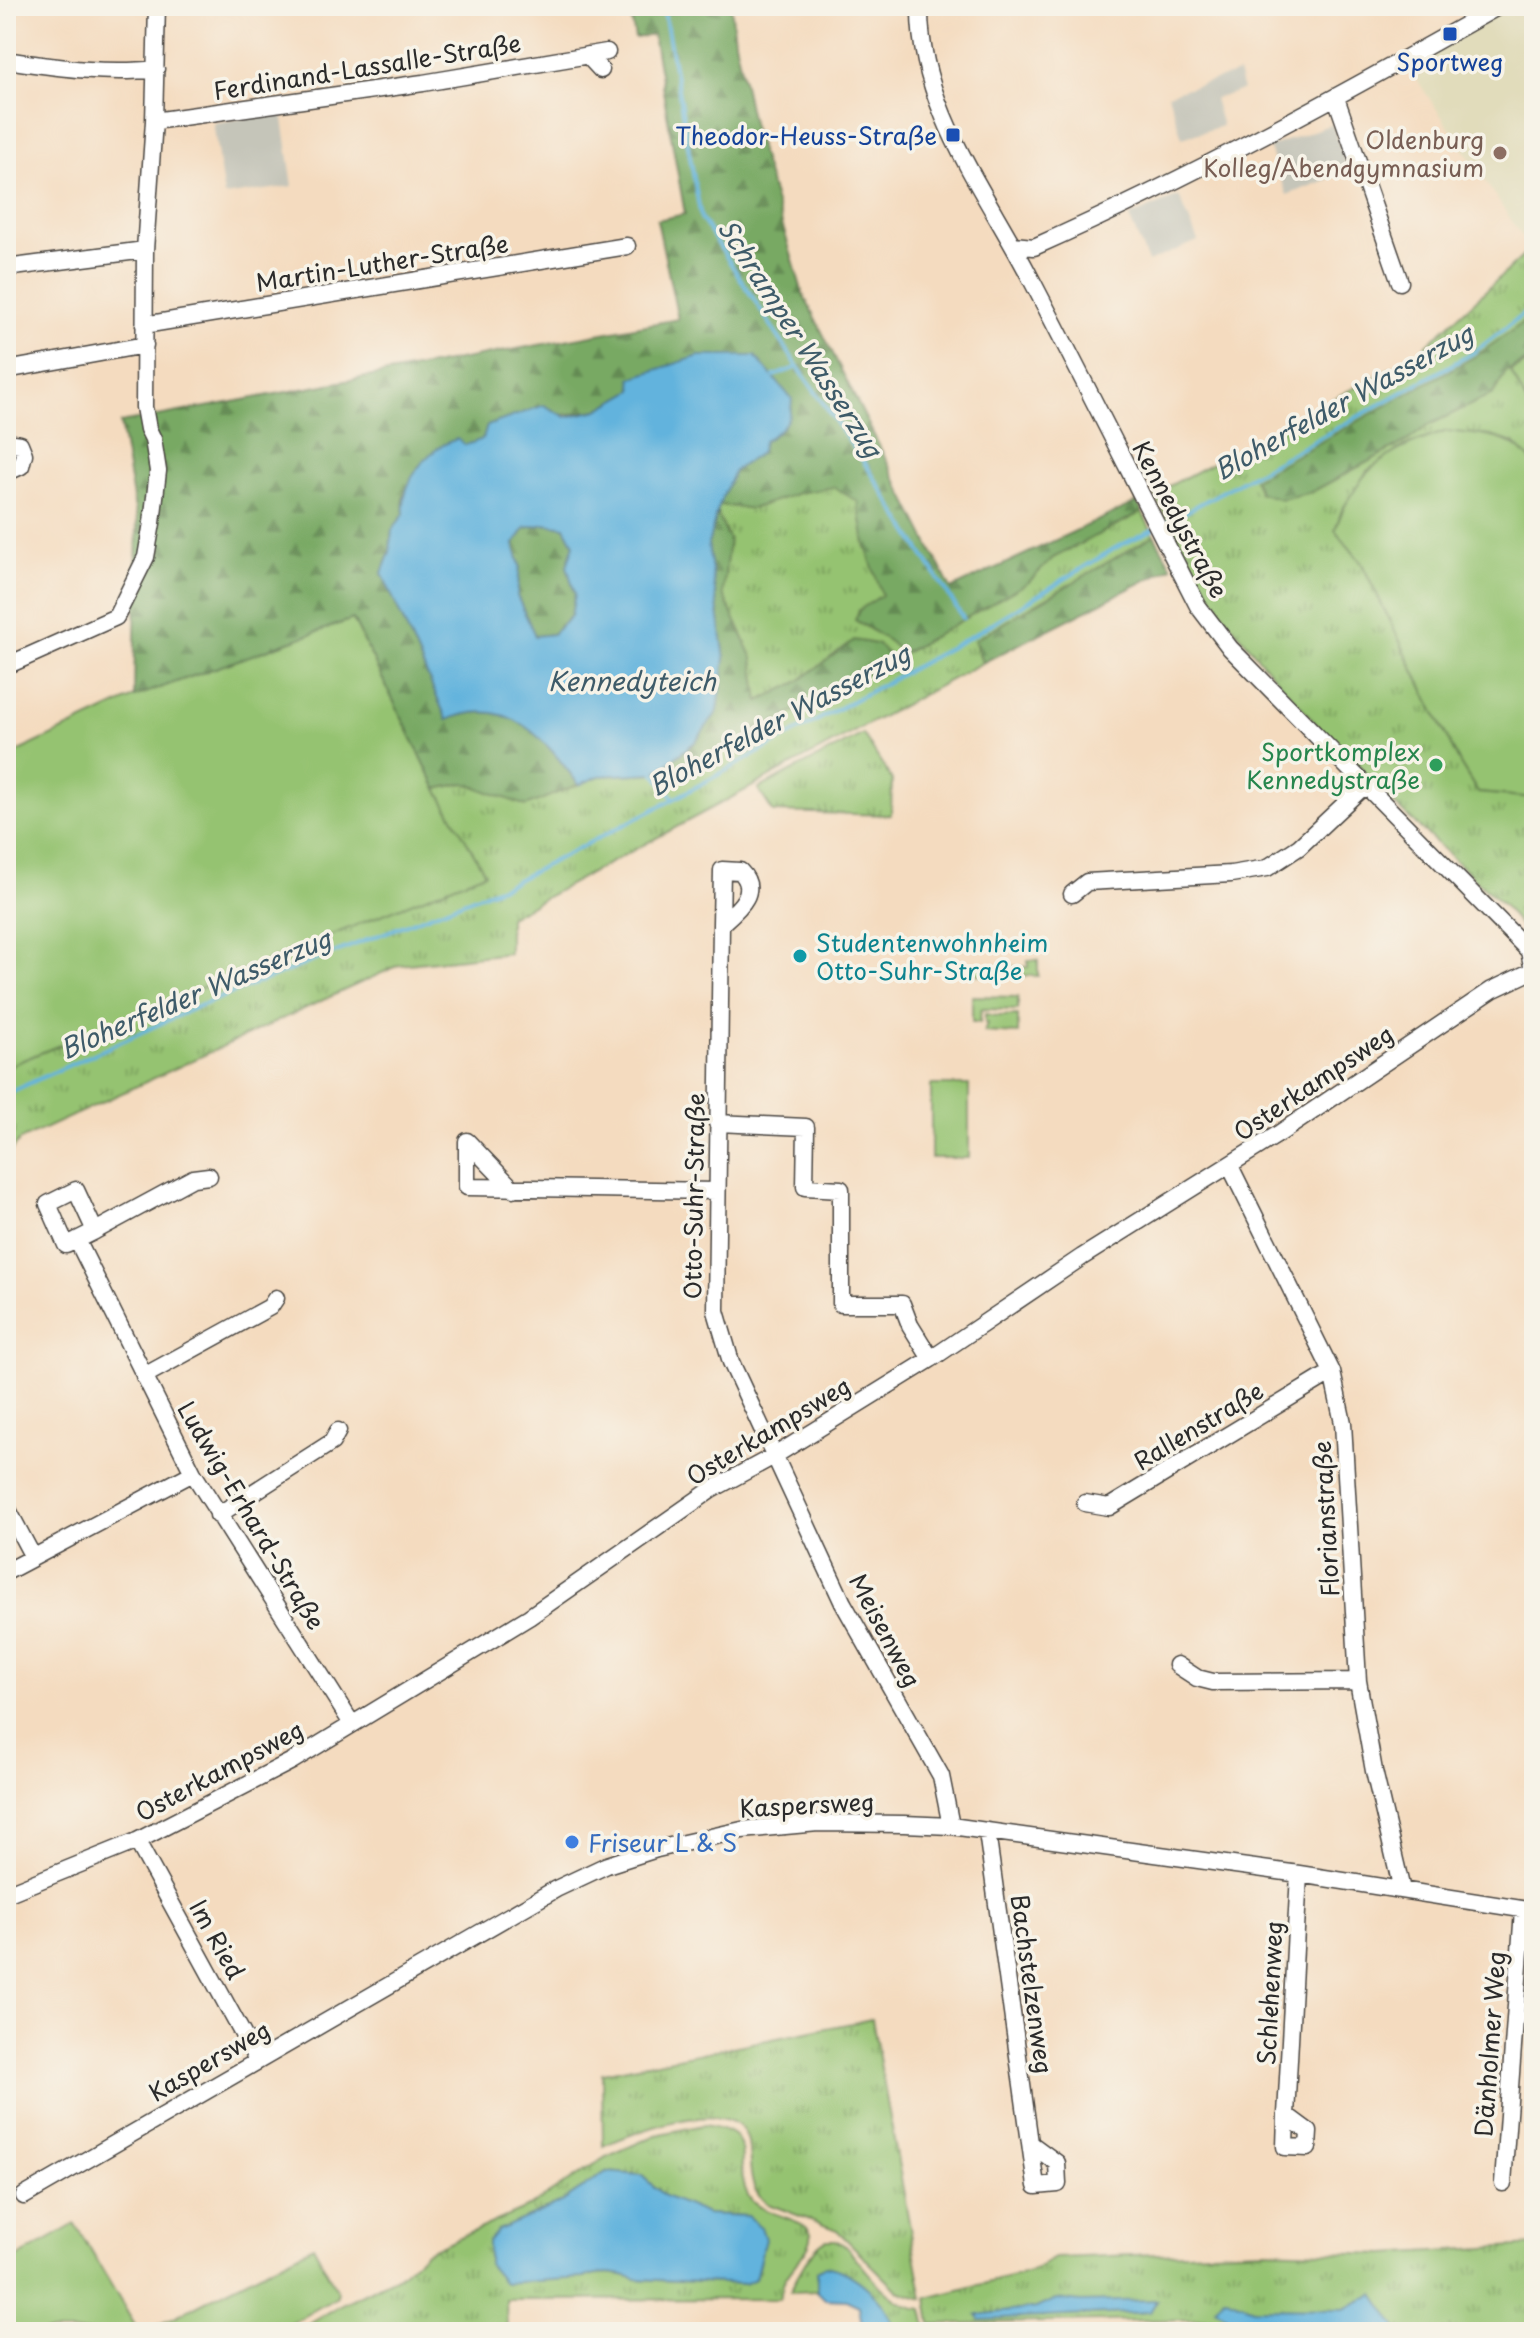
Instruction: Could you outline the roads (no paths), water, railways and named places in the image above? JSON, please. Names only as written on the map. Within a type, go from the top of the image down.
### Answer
[{"type":"street","points":[[6,666],[116,617],[146,557],[158,471],[144,407],[145,250],[154,121],[157,6]]},
{"type":"street","name":"Kennedystraße","points":[[920,6],[922,45],[930,85],[1198,606],[1230,648],[1529,951],[1533,970]]},
{"type":"street","points":[[1013,245],[1034,247],[1188,175],[1336,98],[1499,6]]},
{"type":"street","name":"Ferdinand-Lassalle-Straße","points":[[154,121],[423,83],[607,52]]},
{"type":"street","points":[[587,55],[601,70]]},
{"type":"street","points":[[6,60],[61,68],[156,69]]},
{"type":"street","points":[[1336,98],[1400,282]]},
{"type":"street","name":"Martin-Luther-Straße","points":[[144,325],[627,246]]},
{"type":"street","points":[[6,268],[145,250]]},
{"type":"street","points":[[6,370],[145,345]]},
{"type":"street","points":[[6,442],[20,444],[24,454],[21,466],[6,470]]},
{"type":"street","points":[[1072,894],[1087,882],[1231,874],[1267,868],[1299,847],[1365,785]]},
{"type":"street","name":"Otto-Suhr-Straße","points":[[721,924],[716,1311],[731,1362],[774,1456]]},
{"type":"street","name":"Osterkampsweg","points":[[6,1894],[137,1841],[246,1786],[529,1617],[711,1490],[774,1456],[931,1359],[1082,1257],[1230,1166],[1492,990],[1533,970]]},
{"type":"street","points":[[717,1123],[806,1127],[805,1187],[841,1189],[841,1304],[902,1304],[910,1325],[931,1359]]},
{"type":"street","name":"Florianstraße","points":[[1230,1166],[1332,1372],[1343,1423],[1358,1681],[1374,1771],[1402,1890]]},
{"type":"street","points":[[77,1240],[193,1178],[209,1176]]},
{"type":"street","points":[[513,1189],[716,1191]]},
{"type":"street","name":"Ludwig-Erhard-Straße","points":[[95,1231],[76,1190],[48,1204],[66,1245],[77,1240],[193,1473],[352,1724]]},
{"type":"street","points":[[144,1376],[270,1307],[276,1298]]},
{"type":"street","name":"Rallenstraße","points":[[1085,1503],[1109,1507],[1332,1372]]},
{"type":"street","points":[[218,1515],[332,1442],[338,1431]]},
{"type":"street","name":"Meisenweg","points":[[774,1456],[843,1603],[941,1776],[951,1826]]},
{"type":"street","points":[[6,1572],[193,1473]]},
{"type":"street","points":[[6,1506],[33,1557]]},
{"type":"street","points":[[1177,1665],[1197,1678],[1213,1682],[1358,1681]]},
{"type":"street","name":"Kaspersweg","points":[[24,2196],[556,1889],[607,1865],[657,1849],[742,1830],[818,1823],[951,1826],[1299,1874],[1529,1911]]},
{"type":"street","name":"Bachstelzenweg","points":[[987,1832],[1031,2144]]},
{"type":"street","name":"Im Ried","points":[[137,1841],[257,2060]]},
{"type":"street","name":"Schlehenweg","points":[[1286,2115],[1299,1874]]},
{"type":"street","name":"Dänholmer Weg","points":[[1503,2183],[1529,1911]]},
{"type":"water","name":"Kennedyteich","points":[[699,356],[755,356],[792,399],[791,407],[784,424],[764,441],[760,453],[734,471],[719,505],[708,544],[725,659],[718,711],[695,742],[655,773],[599,776],[579,785],[539,738],[507,717],[489,712],[469,713],[447,720],[382,573],[390,552],[392,530],[404,514],[411,479],[435,450],[457,439],[466,445],[483,439],[487,426],[544,405],[566,417],[598,410],[633,390],[631,378]],"holes":[[[546,524],[565,527],[574,544],[567,566],[575,594],[571,616],[553,634],[535,636],[517,596],[520,566],[514,545],[525,528]]]},
{"type":"water","points":[[606,2172],[641,2175],[664,2196],[707,2214],[747,2216],[761,2227],[765,2239],[755,2279],[745,2284],[636,2279],[603,2273],[584,2278],[504,2283],[488,2264],[488,2242],[498,2230],[560,2203]]},
{"type":"water","points":[[825,2266],[848,2274],[869,2289],[886,2309],[895,2332],[863,2332],[859,2306],[846,2300],[825,2299],[817,2291],[817,2271]]},
{"type":"water","points":[[1374,2294],[1400,2332],[1229,2332],[1226,2316],[1215,2308],[1224,2297],[1253,2308],[1344,2309]]},
{"type":"water","points":[[1056,2299],[1080,2302],[1157,2300],[1150,2312],[980,2320],[977,2315],[1036,2308]]},
{"type":"waterway","name":"Schramper Wasserzug","points":[[663,6],[701,218],[870,471],[963,618]]},
{"type":"waterway","name":"Bloherfelder Wasserzug","points":[[1162,525],[1473,353],[1534,306]]},
{"type":"waterway","points":[[774,376],[798,367]]},
{"type":"waterway","name":"Bloherfelder Wasserzug","points":[[6,1094],[197,1007],[511,883],[674,799],[973,635],[1117,547],[1154,529]]},
{"type":"waterway","points":[[655,773],[674,799]]},
{"type":"place","name":"Sportweg","points":[[1450,34]]},
{"type":"place","name":"Theodor-Heuss-Straße","points":[[953,135]]},
{"type":"place","name":"Oldenburg Kolleg/Abendgymnasium","points":[[1500,153]]},
{"type":"place","name":"Sportkomplex Kennedystraße","points":[[1436,765]]},
{"type":"place","name":"Studentenwohnheim Otto-Suhr-Straße","points":[[800,956]]},
{"type":"place","name":"Friseur L & S","points":[[572,1842]]}]
